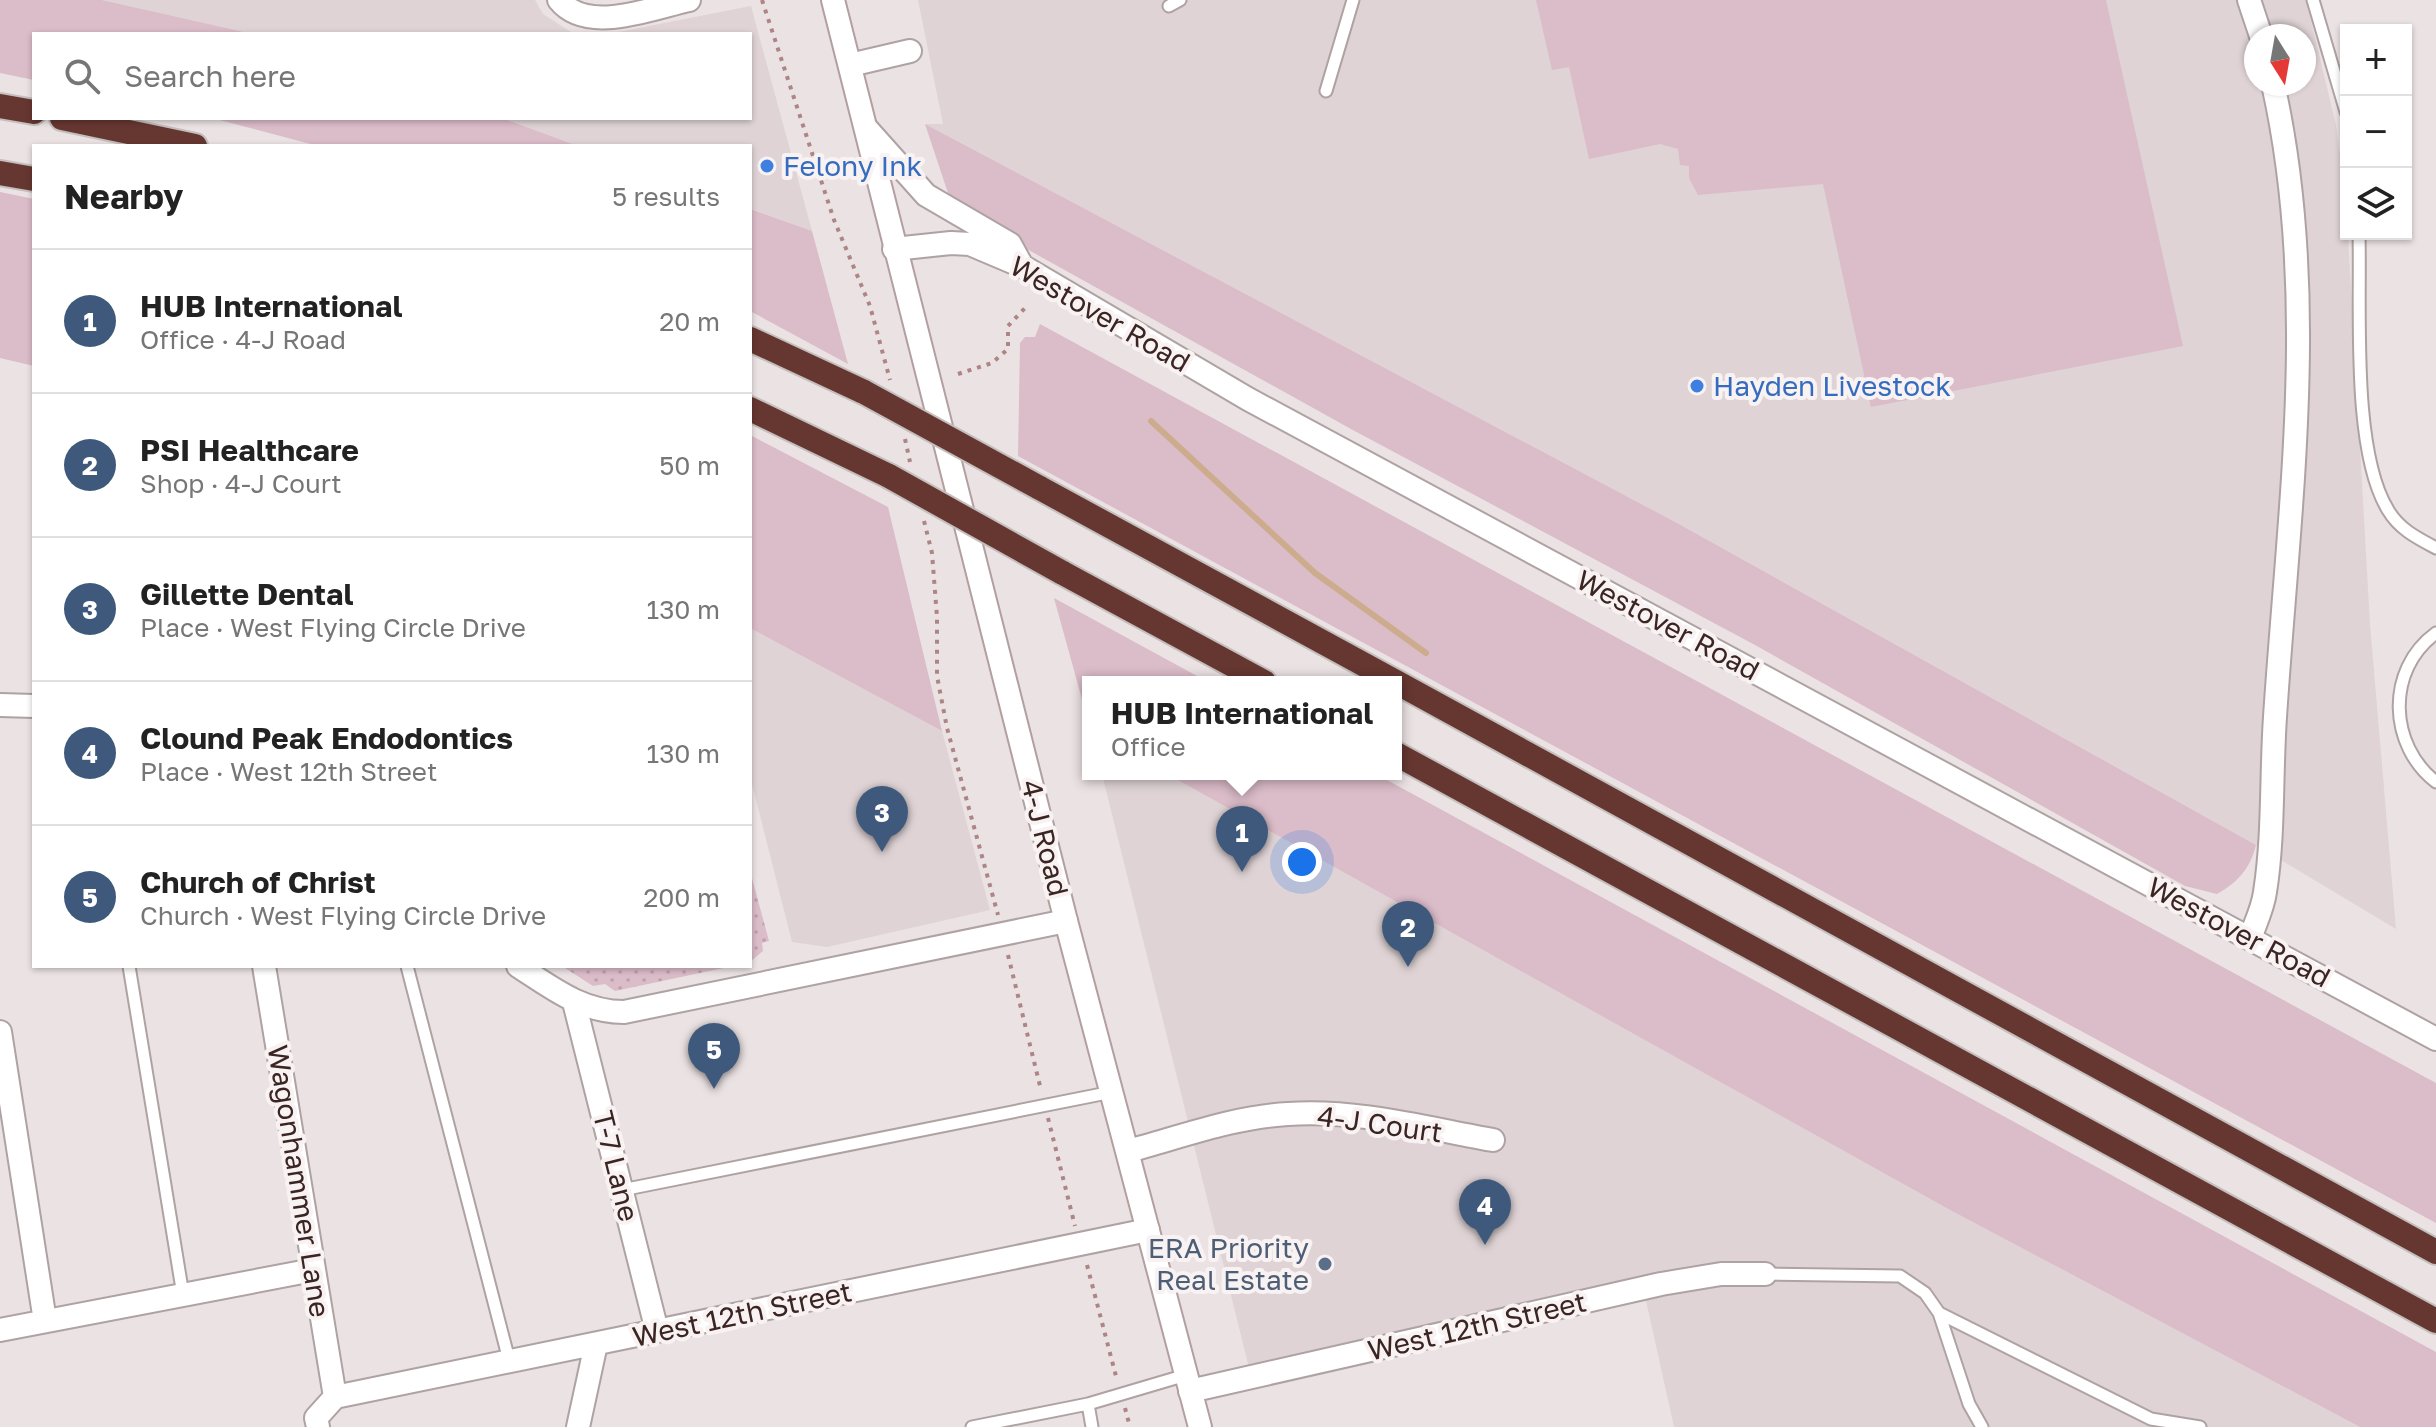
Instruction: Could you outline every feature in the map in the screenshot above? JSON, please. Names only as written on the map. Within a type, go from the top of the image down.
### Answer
[{"type":"highway","points":[[0,106],[32,112]]},
{"type":"highway","points":[[72,120],[186,144]]},
{"type":"highway","points":[[0,173],[32,179]]},
{"type":"highway","points":[[752,340],[864,392],[1385,676]]},
{"type":"highway","points":[[752,410],[889,476],[1253,676]]},
{"type":"highway","points":[[1402,685],[2436,1252]]},
{"type":"highway","points":[[1402,757],[2436,1321]]},
{"type":"street","points":[[562,5],[599,19],[689,0]]},
{"type":"street","name":"4-J Road","points":[[833,0],[1066,921],[1200,1427]]},
{"type":"street","points":[[2249,0],[2257,24]]},
{"type":"street","points":[[850,65],[910,51]]},
{"type":"street","points":[[2250,938],[2265,894],[2296,464],[2300,280],[2295,212],[2275,96]]},
{"type":"street","points":[[867,129],[926,195],[1010,244],[1022,266]]},
{"type":"street","name":"Westover Road","points":[[894,249],[970,244],[1022,266],[1248,399],[2436,1039]]},
{"type":"street","points":[[0,705],[32,706]]},
{"type":"street","points":[[521,968],[574,1002],[600,1012],[624,1012],[1066,921]]},
{"type":"street","name":"Wagonhammer Lane","points":[[264,968],[335,1397]]},
{"type":"street","name":"T-7 Lane","points":[[574,1002],[657,1331]]},
{"type":"street","points":[[0,1032],[45,1321]]},
{"type":"street","name":"4-J Court","points":[[1128,1151],[1234,1121],[1288,1113],[1344,1114],[1493,1140]]},
{"type":"street","name":"West 12th Street","points":[[335,1397],[1148,1230]]},
{"type":"street","points":[[0,1330],[313,1270]]},
{"type":"street","name":"West 12th Street","points":[[1188,1383],[1661,1284],[1721,1274],[1765,1274]]},
{"type":"street","points":[[578,1427],[596,1344]]},
{"type":"street","points":[[318,1427],[316,1418],[335,1397]]},
{"type":"lane","points":[[1326,91],[1353,0]]},
{"type":"lane","points":[[2313,0],[2341,96]]},
{"type":"lane","points":[[2359,240],[2364,413],[2370,462],[2388,510],[2410,535],[2436,548]]},
{"type":"lane","points":[[2436,633],[2412,659],[2400,687],[2398,718],[2406,747],[2423,773],[2436,782]]},
{"type":"lane","points":[[129,968],[183,1295]]},
{"type":"lane","points":[[408,968],[509,1360]]},
{"type":"lane","points":[[622,1190],[1112,1092]]},
{"type":"lane","points":[[1765,1274],[1900,1276],[1925,1293],[1939,1313],[1969,1404],[1982,1427]]},
{"type":"lane","points":[[1939,1313],[2151,1419],[2200,1427]]},
{"type":"lane","points":[[972,1427],[1188,1383]]},
{"type":"lane","points":[[1088,1404],[1092,1427]]},
{"type":"path","points":[[762,0],[764,7]]},
{"type":"path","points":[[958,374],[992,363],[1008,349],[1008,326],[1025,308]]},
{"type":"path","points":[[1008,954],[1043,1097]]},
{"type":"path","points":[[1048,1115],[1074,1225]]},
{"type":"path","points":[[1087,1266],[1119,1384]]},
{"type":"path","points":[[1124,1403],[1130,1427]]},
{"type":"shaded area","points":[[0,0],[102,0],[244,32],[32,32],[32,80],[0,73]]},
{"type":"shaded area","points":[[102,0],[535,0],[543,14],[571,32],[244,32]]},
{"type":"shaded area","points":[[918,0],[2306,0],[2312,24],[2244,24],[2244,96],[2316,96],[2316,42],[2340,155],[2340,240],[2348,240],[2370,624],[2396,929],[2256,845],[1677,523],[925,124],[943,124]]},
{"type":"shaded area","points":[[1536,0],[2106,0],[2183,346],[1871,407],[1823,184],[1698,195],[1689,178],[1689,166],[1680,165],[1678,149],[1660,144],[1589,159],[1569,67],[1552,70]]},
{"type":"shaded area","points":[[751,6],[812,231],[752,210],[752,144],[573,144],[507,120],[752,120],[752,32],[618,32]]},
{"type":"shaded area","points":[[220,120],[507,120],[573,144],[310,144]]},
{"type":"shaded area","points":[[925,124],[1677,523],[2256,845],[2247,868],[2237,880],[2217,894],[2185,886],[1755,645],[1351,429],[953,208]]},
{"type":"shaded area","points":[[0,192],[32,199],[32,366],[0,358]]},
{"type":"shaded area","points":[[752,210],[812,231],[848,364],[752,312]]},
{"type":"shaded area","points":[[1040,324],[2436,1083],[2436,1223],[1018,456],[1020,343],[1025,337],[1035,337]]},
{"type":"shaded area","points":[[752,436],[888,507],[942,731],[752,629]]},
{"type":"shaded area","points":[[1054,598],[1197,676],[1082,676],[1082,699]]},
{"type":"shaded area","points":[[752,629],[942,731],[990,910],[827,947],[792,942],[752,784]]},
{"type":"shaded area","points":[[1103,780],[1178,780],[1950,1210],[2360,1427],[1674,1427],[1641,1278],[1249,1368]]},
{"type":"shaded area","points":[[1178,780],[1387,780],[2436,1352],[2436,1427],[2360,1427],[1950,1210]]},
{"type":"shaded area","points":[[752,878],[769,941],[762,943],[763,951],[752,960]]},
{"type":"shaded area","points":[[565,968],[724,968],[615,991],[605,984],[593,986]]},
{"type":"waterway","points":[[1151,421],[1315,573],[1426,653]]},
{"type":"place","name":"Felony Ink","points":[[767,166]]},
{"type":"place","name":"Hayden Livestock","points":[[1697,386]]},
{"type":"place","name":"Gillette Dental","points":[[882,852]]},
{"type":"place","name":"HUB International","points":[[1242,872]]},
{"type":"place","name":"PSI Healthcare","points":[[1408,967]]},
{"type":"place","name":"Church of Christ","points":[[714,1089]]},
{"type":"place","name":"Clound Peak Endodontics","points":[[1485,1245]]},
{"type":"place","name":"ERA Priority Real Estate","points":[[1325,1264]]}]
